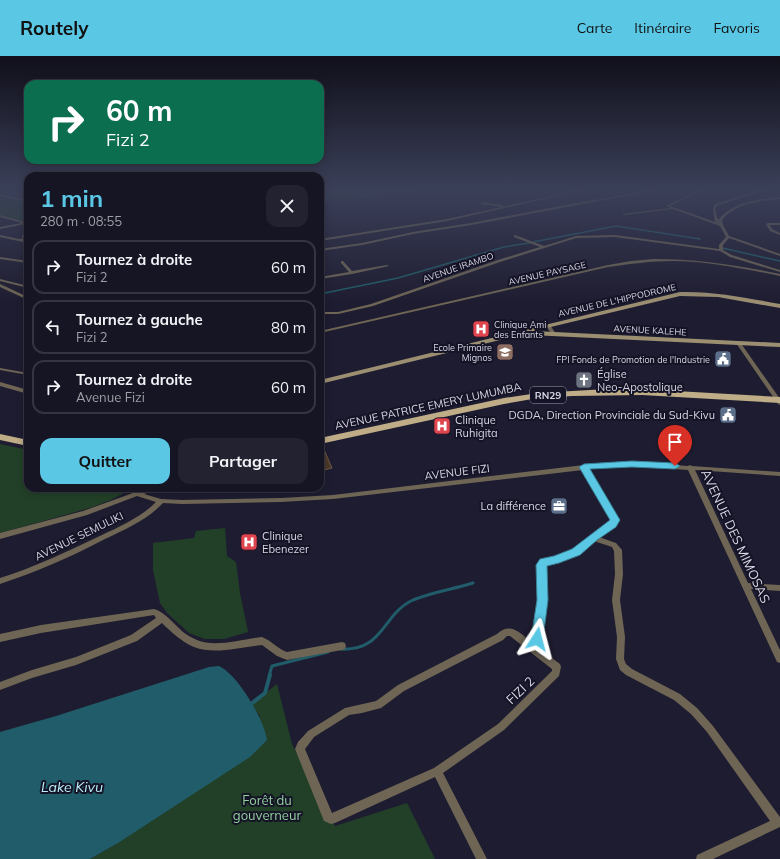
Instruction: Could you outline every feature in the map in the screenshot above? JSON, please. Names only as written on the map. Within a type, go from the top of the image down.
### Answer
[{"type":"main road","name":"AVENUE PATRICE EMERY LUMUMBA","points":[[324,440],[504,401],[560,393],[686,395],[779,401]]},
{"type":"main road","points":[[0,437],[24,442]]},
{"type":"main road","points":[[0,444],[24,449]]},
{"type":"street","points":[[324,240],[404,227]]},
{"type":"street","points":[[324,249],[362,244],[413,232],[446,227]]},
{"type":"street","points":[[723,227],[728,236],[780,255]]},
{"type":"street","points":[[770,227],[771,230],[780,234]]},
{"type":"street","name":"AVENUE IRAMBO","points":[[324,313],[338,314],[372,305],[543,247],[576,238],[604,235],[721,250],[731,256],[780,271]]},
{"type":"street","points":[[0,236],[24,241]]},
{"type":"street","points":[[515,236],[543,247]]},
{"type":"street","points":[[721,250],[721,245],[728,236]]},
{"type":"street","points":[[20,240],[24,239]]},
{"type":"street","points":[[0,258],[24,261]]},
{"type":"street","name":"AVENUE PAYSAGE","points":[[324,331],[608,266],[640,261],[702,261],[780,275]]},
{"type":"street","points":[[342,262],[352,273]]},
{"type":"street","points":[[324,277],[387,266]]},
{"type":"street","points":[[0,280],[24,286]]},
{"type":"street","points":[[0,285],[24,297]]},
{"type":"street","name":"AVENUE DE L'HIPPODROME","points":[[324,381],[680,294],[701,293],[723,295],[780,306]]},
{"type":"street","points":[[548,326],[554,334]]},
{"type":"street","name":"AVENUE KALEHE","points":[[520,333],[780,345]]},
{"type":"street","points":[[738,343],[779,401]]},
{"type":"street","points":[[0,369],[24,373]]},
{"type":"street","points":[[0,384],[24,391]]},
{"type":"street","name":"AVENUE FIZI","points":[[141,492],[161,501],[281,500],[333,496],[584,467],[632,464],[780,474]]},
{"type":"street","points":[[536,650],[542,600],[542,565],[544,562],[570,556],[612,525],[615,520],[584,467]]},
{"type":"street","name":"AVENUE DES MIMOSAS","points":[[690,467],[780,659]]},
{"type":"street","points":[[0,536],[85,513],[137,492]]},
{"type":"street","name":"AVENUE SEMULIKI","points":[[0,581],[43,567],[75,552],[146,515],[161,501]]},
{"type":"street","points":[[593,538],[614,545],[618,550],[619,574],[616,600],[621,637],[620,659],[623,667],[629,672],[677,697],[694,711],[710,728],[779,822],[701,859]]},
{"type":"street","points":[[746,586],[780,588]]},
{"type":"street","points":[[0,638],[41,629],[114,619],[148,612],[157,613],[189,641],[204,646],[262,642],[268,643],[282,656],[342,646]]},
{"type":"street","points":[[0,686],[32,674],[76,661],[134,638],[162,618]]},
{"type":"street","points":[[482,859],[437,771],[331,819],[328,817],[300,748],[311,734],[348,711],[378,705],[401,688],[494,640],[505,632],[512,632],[536,650]]},
{"type":"street","name":"FIZI 2","points":[[437,771],[500,727],[556,673],[557,667],[536,650]]},
{"type":"green space","points":[[0,444],[24,449],[24,492],[125,492],[111,500],[90,508],[0,533]]},
{"type":"green space","points":[[225,528],[227,556],[236,562],[240,593],[248,632],[224,639],[205,639],[189,633],[167,613],[160,603],[153,570],[153,543],[194,538],[196,531]]},
{"type":"green space","name":"Forêt du gouverneur","points":[[277,684],[292,744],[335,826],[407,803],[435,859],[90,859],[118,843],[260,716],[251,704]]},
{"type":"water","name":"Lake Kivu","points":[[219,666],[234,678],[242,688],[256,710],[265,731],[267,740],[250,757],[118,843],[90,859],[0,859],[0,732],[56,716],[209,667]]},
{"type":"building","name":"Église Neo-Apostolique","points":[[576,375],[588,376],[591,384],[580,384]]},
{"type":"building","points":[[324,450],[332,468],[324,470]]},
{"type":"waterway","points":[[533,242],[608,227]]},
{"type":"waterway","points":[[626,227],[700,239]]},
{"type":"waterway","points":[[324,293],[398,278],[504,247],[529,243]]},
{"type":"waterway","points":[[722,248],[780,261]]},
{"type":"waterway","points":[[340,649],[366,645],[374,639],[403,606],[413,600],[473,583]]},
{"type":"waterway","points":[[269,676],[272,666],[328,652]]},
{"type":"waterway","points":[[251,704],[265,693],[270,675]]},
{"type":"place","name":"Clinique Ami des Enfants","points":[[481,329]]},
{"type":"place","name":"Ecole Primaire Mignos","points":[[505,352]]},
{"type":"place","name":"FPI Fonds de Promotion de l'Industrie","points":[[723,359]]},
{"type":"place","name":"Église Neo-Apostolique","points":[[584,380]]},
{"type":"place","name":"DGDA, Direction Provinciale du Sud-Kivu","points":[[728,415]]},
{"type":"place","name":"Clinique Ruhigita","points":[[442,426]]},
{"type":"place","name":"La différence","points":[[559,506]]},
{"type":"place","name":"Clinique Ebenezer","points":[[249,542]]},
{"type":"route","points":[[537,639],[542,600],[542,565],[544,562],[570,556],[612,525],[615,520],[584,467],[608,464],[675,466]]}]
